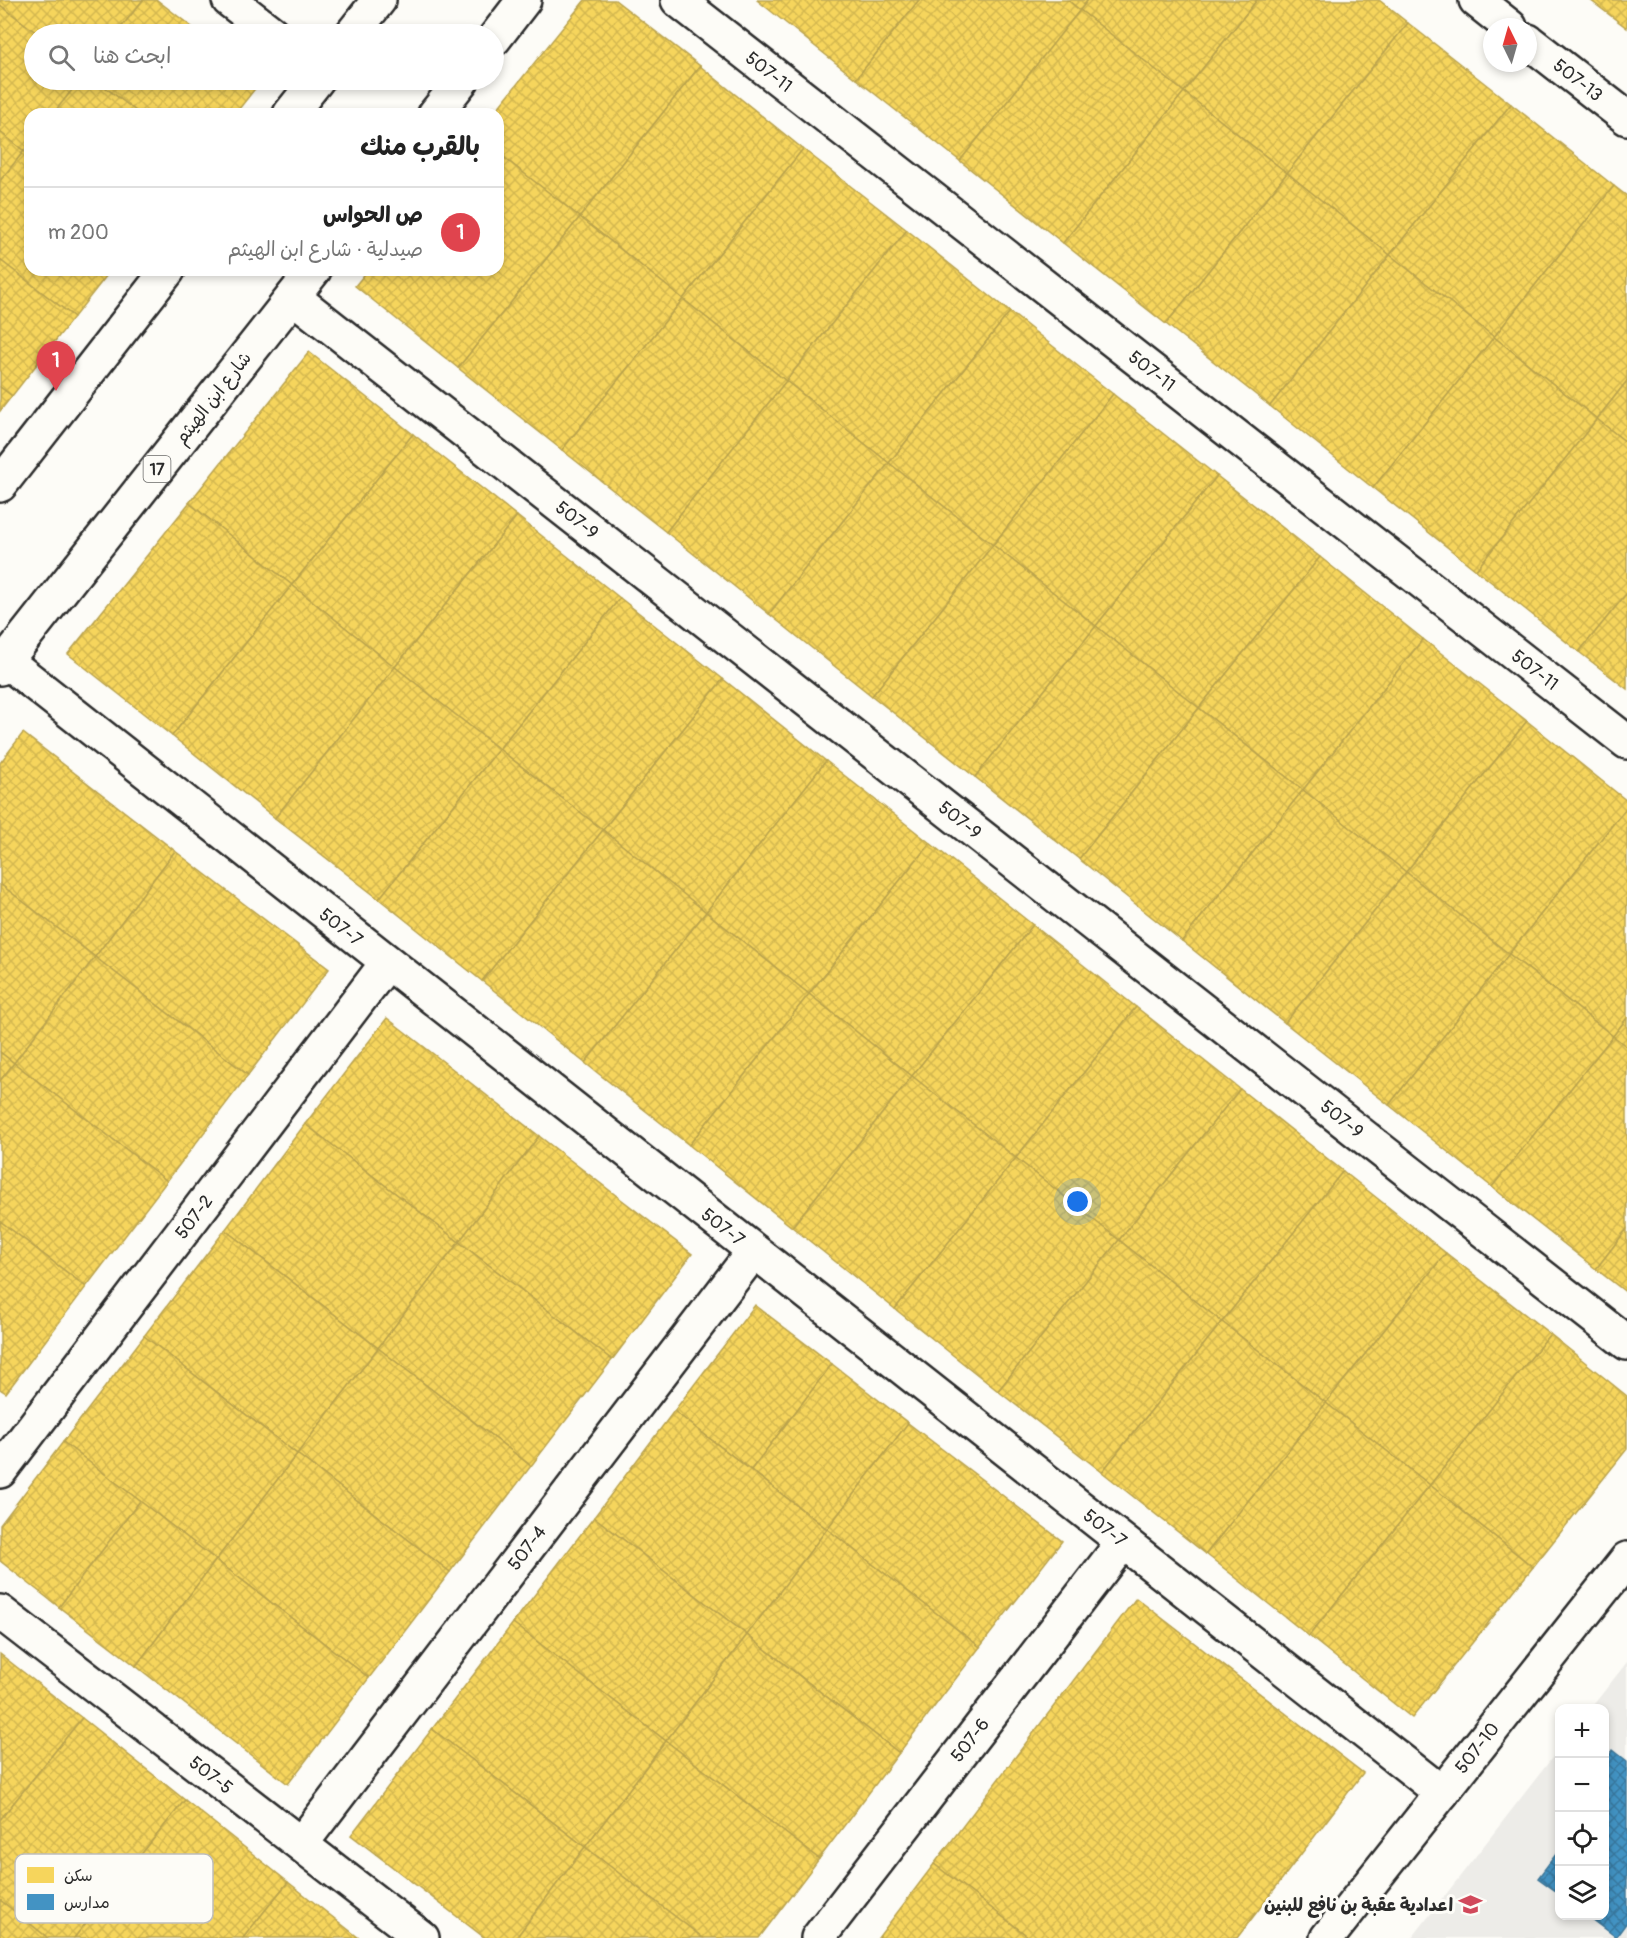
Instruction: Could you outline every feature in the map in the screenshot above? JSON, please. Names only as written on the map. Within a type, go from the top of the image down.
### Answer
[{"type":"street","points":[[229,0],[260,24]]},
{"type":"street","points":[[360,24],[379,0]]},
{"type":"street","points":[[504,26],[524,0]]},
{"type":"street","name":"507-11","points":[[678,0],[1627,742]]},
{"type":"street","points":[[1476,0],[1499,18]]},
{"type":"street","name":"507-13","points":[[1537,48],[1627,118]]},
{"type":"street","points":[[295,108],[309,90]]},
{"type":"street","points":[[440,108],[454,90]]},
{"type":"street","points":[[0,485],[163,276]]},
{"type":"street","name":"شارع ابن الهيثم","points":[[3,664],[309,276]]},
{"type":"street","name":"507-9","points":[[293,297],[1627,1342]]},
{"type":"street","name":"507-7","points":[[3,664],[1442,1792]]},
{"type":"street","name":"507-2","points":[[0,1471],[387,963]]},
{"type":"street","name":"507-4","points":[[301,1844],[754,1251]]},
{"type":"street","name":"507-6","points":[[818,1938],[1123,1542]]},
{"type":"street","name":"507-10","points":[[1327,1938],[1627,1559]]},
{"type":"street","name":"507-5","points":[[0,1611],[422,1938]]},
{"type":"shaded area","points":[[1627,1662],[1627,1938],[1412,1938],[1555,1754],[1555,1920],[1609,1920],[1609,1704],[1594,1704]]},
{"type":"building: سكن","points":[[0,0],[143,0],[124,24],[25,24],[0,5]]},
{"type":"building: سكن","points":[[143,0],[157,0],[188,24],[124,24]]},
{"type":"building: سكن","points":[[585,0],[615,0],[700,66],[580,217],[504,158],[504,108],[498,108]]},
{"type":"building: سكن","points":[[757,0],[919,0],[856,79]]},
{"type":"building: سكن","points":[[919,0],[1068,0],[1080,10],[960,161],[856,79]]},
{"type":"building: سكن","points":[[1068,0],[1088,0],[1080,10]]},
{"type":"building: سكن","points":[[1088,0],[1257,0],[1184,92],[1080,10]]},
{"type":"building: سكن","points":[[1257,0],[1379,0],[1408,23],[1287,173],[1184,92]]},
{"type":"building: سكن","points":[[1590,0],[1627,0],[1627,28]]},
{"type":"building: سكن","points":[[0,5],[25,24],[24,90],[72,90],[58,108],[24,108],[24,151],[0,132]]},
{"type":"building: سكن","points":[[1080,10],[1184,92],[1063,243],[960,161]]},
{"type":"building: سكن","points":[[1408,23],[1511,104],[1390,255],[1287,173]]},
{"type":"building: سكن","points":[[700,66],[803,149],[683,299],[580,217]]},
{"type":"building: سكن","points":[[72,90],[109,90],[132,108],[58,108]]},
{"type":"building: سكن","points":[[109,90],[254,90],[240,108],[132,108]]},
{"type":"building: سكن","points":[[1184,92],[1287,173],[1166,324],[1063,243]]},
{"type":"building: سكن","points":[[1511,104],[1614,186],[1494,337],[1390,255]]},
{"type":"building: سكن","points":[[0,132],[24,151],[0,181]]},
{"type":"building: سكن","points":[[803,149],[907,230],[786,381],[683,299]]},
{"type":"building: سكن","points":[[24,151],[24,276],[106,276],[74,317],[0,260],[0,181]]},
{"type":"building: سكن","points":[[504,158],[580,217],[458,368],[355,286],[363,276],[504,276]]},
{"type":"building: سكن","points":[[1287,173],[1390,255],[1270,406],[1166,324]]},
{"type":"building: سكن","points":[[1614,186],[1627,196],[1627,381],[1597,419],[1494,337]]},
{"type":"building: سكن","points":[[580,217],[683,299],[562,450],[458,368]]},
{"type":"building: سكن","points":[[907,230],[1010,312],[889,463],[786,381]]},
{"type":"building: سكن","points":[[1390,255],[1494,337],[1373,488],[1270,406]]},
{"type":"building: سكن","points":[[0,260],[74,317],[12,396],[0,387]]},
{"type":"building: سكن","points":[[683,299],[786,381],[666,532],[562,450]]},
{"type":"building: سكن","points":[[1010,312],[1113,394],[993,545],[889,463]]},
{"type":"building: سكن","points":[[1494,337],[1597,419],[1476,570],[1373,488]]},
{"type":"building: سكن","points":[[309,352],[413,434],[292,585],[189,503]]},
{"type":"building: سكن","points":[[786,381],[889,463],[769,614],[666,532]]},
{"type":"building: سكن","points":[[1627,381],[1627,443],[1597,419]]},
{"type":"building: سكن","points":[[0,387],[12,396],[0,411]]},
{"type":"building: سكن","points":[[1113,394],[1217,476],[1096,626],[993,545]]},
{"type":"building: سكن","points":[[1597,419],[1627,443],[1627,593],[1579,652],[1476,570]]},
{"type":"building: سكن","points":[[413,434],[517,516],[395,667],[292,585]]},
{"type":"building: سكن","points":[[889,463],[993,545],[872,696],[769,614]]},
{"type":"building: سكن","points":[[1217,476],[1320,557],[1199,708],[1096,626]]},
{"type":"building: سكن","points":[[189,503],[292,585],[172,736],[68,654]]},
{"type":"building: سكن","points":[[517,516],[620,598],[499,749],[395,667]]},
{"type":"building: سكن","points":[[993,545],[1096,626],[975,777],[872,696]]},
{"type":"building: سكن","points":[[1320,557],[1423,639],[1303,790],[1199,708]]},
{"type":"building: سكن","points":[[292,585],[395,667],[275,818],[172,736]]},
{"type":"building: سكن","points":[[1627,593],[1627,689],[1579,652]]},
{"type":"building: سكن","points":[[620,598],[723,679],[603,830],[499,749]]},
{"type":"building: سكن","points":[[1096,626],[1199,708],[1079,859],[975,777]]},
{"type":"building: سكن","points":[[1423,639],[1527,721],[1406,872],[1303,790]]},
{"type":"building: سكن","points":[[395,667],[499,749],[379,899],[275,818]]},
{"type":"building: سكن","points":[[723,679],[826,761],[706,912],[603,830]]},
{"type":"building: سكن","points":[[1199,708],[1303,790],[1182,941],[1079,859]]},
{"type":"building: سكن","points":[[1527,721],[1627,801],[1627,807],[1509,954],[1406,872]]},
{"type":"building: سكن","points":[[23,733],[175,851],[95,957],[0,884],[0,763]]},
{"type":"building: سكن","points":[[499,749],[603,830],[482,981],[379,899]]},
{"type":"building: سكن","points":[[826,761],[930,843],[809,994],[706,912]]},
{"type":"building: سكن","points":[[1303,790],[1406,872],[1285,1023],[1182,941]]},
{"type":"building: سكن","points":[[1627,807],[1627,1018],[1613,1036],[1509,954]]},
{"type":"building: سكن","points":[[603,830],[706,912],[585,1063],[482,981]]},
{"type":"building: سكن","points":[[930,843],[1033,925],[912,1076],[809,994]]},
{"type":"building: سكن","points":[[175,851],[329,969],[248,1075],[95,957]]},
{"type":"building: سكن","points":[[1406,872],[1509,954],[1389,1105],[1285,1023]]},
{"type":"building: سكن","points":[[0,884],[95,957],[14,1063],[0,1052]]},
{"type":"building: سكن","points":[[706,912],[809,994],[689,1145],[585,1063]]},
{"type":"building: سكن","points":[[1033,925],[1136,1007],[1016,1158],[912,1076]]},
{"type":"building: سكن","points":[[1509,954],[1613,1036],[1492,1187],[1389,1105]]},
{"type":"building: سكن","points":[[95,957],[248,1075],[167,1181],[14,1063]]},
{"type":"building: سكن","points":[[809,994],[912,1076],[792,1227],[689,1145]]},
{"type":"building: سكن","points":[[1136,1007],[1240,1089],[1119,1240],[1016,1158]]},
{"type":"building: سكن","points":[[387,1018],[539,1136],[459,1242],[305,1124]]},
{"type":"building: سكن","points":[[1627,1018],[1627,1047],[1613,1036]]},
{"type":"building: سكن","points":[[1613,1036],[1627,1047],[1627,1229],[1596,1269],[1492,1187]]},
{"type":"building: سكن","points":[[0,1052],[14,1063],[0,1081]]},
{"type":"building: سكن","points":[[14,1063],[167,1181],[86,1287],[0,1221],[0,1081]]},
{"type":"building: سكن","points":[[912,1076],[1016,1158],[895,1309],[792,1227]]},
{"type":"building: سكن","points":[[1240,1089],[1343,1171],[1222,1322],[1119,1240]]},
{"type":"building: سكن","points":[[305,1124],[459,1242],[378,1348],[225,1230]]},
{"type":"building: سكن","points":[[539,1136],[692,1254],[612,1360],[459,1242]]},
{"type":"building: سكن","points":[[1016,1158],[1119,1240],[998,1391],[895,1309]]},
{"type":"building: سكن","points":[[1343,1171],[1446,1253],[1326,1403],[1222,1322]]},
{"type":"building: سكن","points":[[0,1221],[86,1287],[6,1393],[0,1389]]},
{"type":"building: سكن","points":[[1627,1229],[1627,1293],[1596,1269]]},
{"type":"building: سكن","points":[[225,1230],[378,1348],[297,1454],[144,1336]]},
{"type":"building: سكن","points":[[1119,1240],[1222,1322],[1102,1472],[998,1391]]},
{"type":"building: سكن","points":[[459,1242],[612,1360],[531,1466],[378,1348]]},
{"type":"building: سكن","points":[[1446,1253],[1550,1334],[1430,1485],[1326,1403]]},
{"type":"building: سكن","points":[[755,1305],[832,1364],[751,1470],[674,1411]]},
{"type":"building: سكن","points":[[1222,1322],[1326,1403],[1206,1554],[1102,1472]]},
{"type":"building: سكن","points":[[1550,1334],[1627,1396],[1627,1449],[1533,1567],[1430,1485]]},
{"type":"building: سكن","points":[[144,1336],[297,1454],[216,1560],[63,1442]]},
{"type":"building: سكن","points":[[378,1348],[531,1466],[450,1572],[297,1454]]},
{"type":"building: سكن","points":[[832,1364],[908,1423],[827,1529],[751,1470]]},
{"type":"building: سكن","points":[[1326,1403],[1430,1485],[1309,1636],[1206,1554]]},
{"type":"building: سكن","points":[[674,1411],[827,1529],[747,1635],[594,1517]]},
{"type":"building: سكن","points":[[908,1423],[1062,1541],[980,1647],[827,1529]]},
{"type":"building: سكن","points":[[63,1442],[140,1501],[59,1607],[0,1561],[0,1525]]},
{"type":"building: سكن","points":[[297,1454],[450,1572],[369,1678],[216,1560]]},
{"type":"building: سكن","points":[[1430,1485],[1533,1567],[1412,1718],[1309,1636]]},
{"type":"building: سكن","points":[[140,1501],[216,1560],[136,1666],[59,1607]]},
{"type":"building: سكن","points":[[594,1517],[747,1635],[666,1741],[513,1623]]},
{"type":"building: سكن","points":[[827,1529],[980,1647],[899,1753],[747,1635]]},
{"type":"building: سكن","points":[[216,1560],[369,1678],[288,1784],[136,1666]]},
{"type":"building: سكن","points":[[1136,1598],[1363,1773],[1237,1938],[1030,1938],[934,1864]]},
{"type":"building: سكن","points":[[513,1623],[666,1741],[585,1847],[432,1729]]},
{"type":"building: سكن","points":[[747,1635],[899,1753],[819,1859],[666,1741]]},
{"type":"building: سكن","points":[[0,1654],[82,1718],[0,1820]]},
{"type":"building: سكن","points":[[82,1718],[185,1800],[142,1854],[15,1854],[15,1912],[0,1900],[0,1820]]},
{"type":"building: سكن","points":[[432,1729],[585,1847],[516,1938],[485,1938],[351,1835]]},
{"type":"building: سكن","points":[[666,1741],[819,1859],[759,1938],[703,1938],[585,1847]]},
{"type":"building: سكن","points":[[185,1800],[288,1882],[243,1938],[74,1938],[86,1923],[213,1923],[213,1854],[142,1854]]},
{"type":"building: سكن","points":[[585,1847],[703,1938],[516,1938]]},
{"type":"building: سكن","points":[[934,1864],[1030,1938],[878,1938]]},
{"type":"building: سكن","points":[[288,1882],[359,1938],[243,1938]]},
{"type":"building: سكن","points":[[0,1900],[15,1912],[15,1923],[29,1923],[48,1938],[0,1938]]},
{"type":"building: سكن","points":[[29,1923],[86,1923],[74,1938],[48,1938]]},
{"type":"building: مدارس","points":[[1613,1750],[1627,1761],[1627,1922],[1616,1937],[1593,1920],[1609,1920],[1609,1755]]},
{"type":"building: مدارس","points":[[1555,1856],[1555,1890],[1538,1878]]},
{"type":"place","name":"ص الحواس","points":[[56,391]]},
{"type":"place","name":"اعدادية عقبة بن نافع للبنين","points":[[1471,1905]]}]
